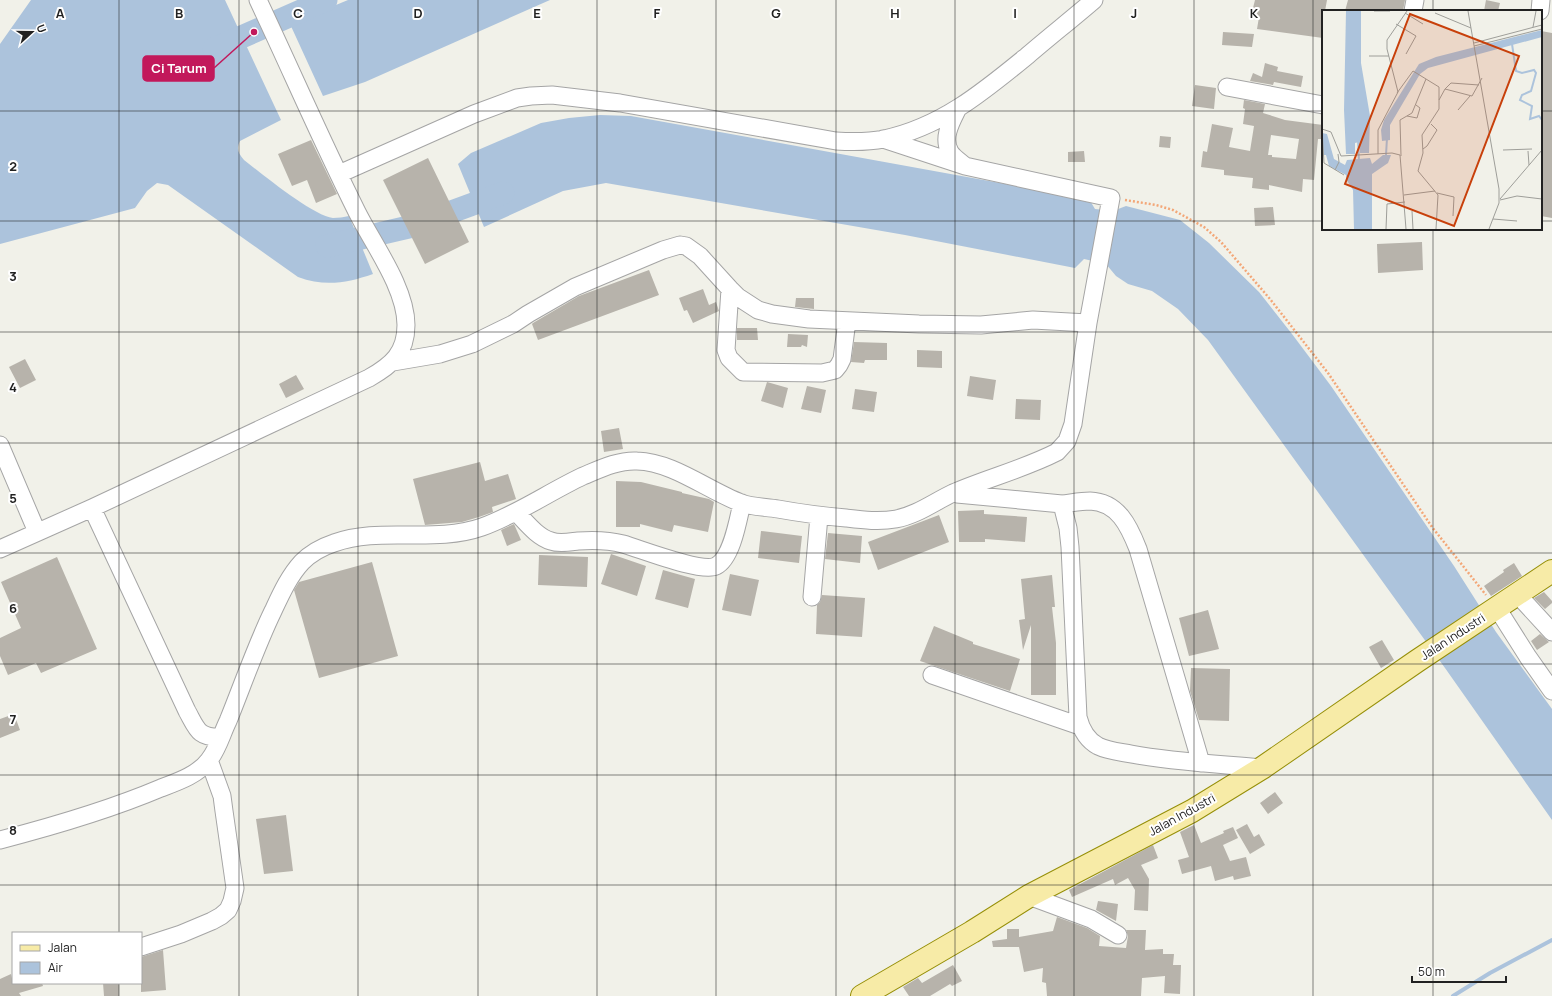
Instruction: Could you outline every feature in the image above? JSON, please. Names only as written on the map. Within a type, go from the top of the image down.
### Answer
[{"type":"main road","name":"Jalan Industri","points":[[862,996],[972,932],[1029,896],[1192,811],[1262,768],[1417,661],[1552,571]]},
{"type":"street","points":[[0,549],[92,508],[369,378],[393,362],[400,351],[405,339],[406,326],[404,306],[395,282],[357,212],[258,0]]},
{"type":"street","points":[[339,174],[480,112],[517,98],[531,96],[552,95],[620,103],[836,141],[883,139],[908,132],[957,110],[998,80],[1094,0]]},
{"type":"street","points":[[1413,10],[1415,0]]},
{"type":"street","points":[[1540,10],[1541,0]]},
{"type":"street","points":[[1227,87],[1322,105]]},
{"type":"street","points":[[957,110],[950,123],[947,141],[950,152],[965,166]]},
{"type":"street","points":[[0,840],[54,825],[141,797],[189,776],[209,760],[221,737],[268,621],[292,575],[306,558],[329,544],[344,540],[376,536],[421,536],[464,532],[481,528],[516,512],[570,482],[608,466],[629,461],[649,462],[680,473],[742,503],[819,516],[872,521],[899,519],[912,514],[952,493],[1050,456],[1062,448],[1070,434],[1073,424],[1088,323],[1111,198],[965,166],[883,139]]},
{"type":"street","points":[[393,362],[440,354],[472,344],[513,324],[575,287],[674,246],[686,246],[700,256],[730,289],[744,301],[764,312],[808,319],[972,326],[1033,320],[1088,323]]},
{"type":"street","points":[[730,289],[726,350],[728,358],[743,372],[822,373],[835,370],[842,359],[847,321]]},
{"type":"street","points":[[0,445],[37,532]]},
{"type":"street","points":[[952,493],[1062,504],[1089,501],[1102,503],[1112,508],[1122,517],[1131,531],[1138,549],[1201,763]]},
{"type":"street","points":[[516,512],[538,533],[551,541],[558,543],[595,541],[621,544],[696,566],[709,568],[719,564],[727,555],[742,503]]},
{"type":"street","points":[[1062,504],[1068,528],[1070,547],[1077,706],[1080,726],[1090,740],[1098,746],[1110,750],[1158,759],[1262,768]]},
{"type":"street","points":[[92,508],[187,711],[202,734],[209,738],[221,737]]},
{"type":"street","points":[[812,597],[819,516]]},
{"type":"street","points":[[1517,594],[1552,632]]},
{"type":"street","points":[[1494,611],[1552,690]]},
{"type":"street","points":[[932,675],[1080,726]]},
{"type":"street","points":[[142,947],[181,934],[222,916],[228,910],[232,901],[235,888],[222,796],[209,760]]},
{"type":"street","points":[[1029,896],[1091,919],[1118,935]]},
{"type":"path","points":[[1111,198],[1156,205],[1173,210],[1204,227],[1221,242],[1270,299],[1328,374],[1432,526],[1494,611]]},
{"type":"water","points":[[31,0],[225,0],[281,120],[240,141],[238,146],[239,153],[244,160],[263,175],[288,194],[313,210],[324,216],[333,218],[349,216],[373,274],[354,280],[336,283],[317,282],[298,277],[168,185],[157,183],[147,191],[135,208],[0,244],[0,44]]},
{"type":"water","points":[[348,0],[550,0],[365,82],[323,96],[290,24]]},
{"type":"water","points":[[600,115],[631,116],[1089,199],[1095,209],[1113,211],[1126,206],[1180,220],[1209,243],[1259,292],[1292,334],[1331,386],[1454,566],[1496,632],[1552,709],[1552,820],[1445,668],[1208,340],[1178,309],[1152,291],[1128,284],[1116,276],[1106,264],[1084,259],[1075,268],[905,235],[606,183],[563,191],[484,227],[458,164],[471,153],[541,123]]},
{"type":"building","points":[[1255,0],[1327,0],[1325,10],[1322,10],[1322,38],[1257,29],[1259,17],[1251,16]]},
{"type":"building","points":[[1348,0],[1405,0],[1403,10],[1345,10]]},
{"type":"building","points":[[1486,0],[1500,3],[1498,10],[1484,10]]},
{"type":"building","points":[[1542,31],[1552,33],[1552,218],[1542,216]]},
{"type":"building","points":[[1223,32],[1254,34],[1252,47],[1222,45]]},
{"type":"building","points":[[1265,63],[1278,67],[1277,71],[1303,76],[1301,87],[1274,82],[1273,85],[1250,81],[1253,73],[1262,77]]},
{"type":"building","points":[[1195,85],[1216,88],[1214,109],[1192,106]]},
{"type":"building","points":[[1244,100],[1265,104],[1263,113],[1285,120],[1322,125],[1322,139],[1318,139],[1314,180],[1303,179],[1302,192],[1269,185],[1269,190],[1252,188],[1253,178],[1224,175],[1224,170],[1201,167],[1203,151],[1207,152],[1212,124],[1233,128],[1229,147],[1250,151],[1254,126],[1243,124],[1245,109],[1243,108]],"holes":[[[1271,135],[1299,139],[1296,159],[1272,157],[1272,155],[1268,155]]]},
{"type":"building","points":[[1160,136],[1171,137],[1170,148],[1159,147]]},
{"type":"building","points":[[311,140],[337,194],[316,203],[307,180],[292,186],[278,154]]},
{"type":"building","points":[[1084,151],[1085,162],[1068,162],[1068,152]]},
{"type":"building","points":[[428,158],[469,242],[425,264],[383,180]]},
{"type":"building","points":[[1273,207],[1275,225],[1255,226],[1254,208]]},
{"type":"building","points":[[1422,242],[1423,270],[1378,273],[1377,244]]},
{"type":"building","points":[[649,270],[659,295],[538,340],[532,324],[533,323],[579,296]]},
{"type":"building","points":[[703,289],[709,305],[716,302],[719,311],[693,323],[687,310],[684,311],[679,298]]},
{"type":"building","points":[[796,298],[814,298],[814,309],[795,307]]},
{"type":"building","points":[[737,328],[757,328],[758,340],[737,340]]},
{"type":"building","points":[[788,334],[808,335],[807,347],[802,345],[801,347],[787,347]]},
{"type":"building","points":[[854,342],[887,343],[887,360],[865,360],[864,363],[851,362]]},
{"type":"building","points":[[917,350],[942,351],[942,368],[917,367]]},
{"type":"building","points":[[25,359],[36,380],[20,388],[9,367]]},
{"type":"building","points":[[296,375],[304,389],[286,398],[279,384]]},
{"type":"building","points":[[970,376],[996,380],[993,400],[967,396]]},
{"type":"building","points":[[767,382],[788,388],[783,408],[761,401]]},
{"type":"building","points":[[807,386],[826,390],[821,413],[801,409]]},
{"type":"building","points":[[855,389],[877,392],[874,412],[852,409]]},
{"type":"building","points":[[1016,399],[1041,400],[1040,420],[1015,419]]},
{"type":"building","points":[[619,428],[623,449],[604,452],[601,431]]},
{"type":"building","points":[[480,462],[485,481],[508,474],[516,499],[492,507],[493,512],[462,522],[425,525],[413,479]]},
{"type":"building","points":[[616,481],[641,482],[709,499],[714,502],[708,532],[674,525],[672,532],[640,524],[640,527],[616,527]]},
{"type":"building","points":[[984,510],[984,514],[1027,517],[1025,542],[985,539],[985,542],[959,542],[958,511]]},
{"type":"building","points":[[939,515],[949,542],[878,570],[868,542]]},
{"type":"building","points":[[514,524],[521,540],[507,546],[501,530]]},
{"type":"building","points":[[761,531],[802,536],[799,563],[758,558]]},
{"type":"building","points":[[828,533],[862,536],[860,563],[825,559]]},
{"type":"building","points":[[611,554],[646,566],[637,596],[601,584]]},
{"type":"building","points":[[539,555],[588,557],[587,587],[538,585]]},
{"type":"building","points":[[57,557],[97,649],[41,673],[36,663],[8,675],[0,656],[0,638],[21,628],[1,582]]},
{"type":"building","points":[[372,562],[398,656],[319,678],[294,590],[299,582]]},
{"type":"building","points":[[1514,563],[1522,576],[1491,596],[1484,586]]},
{"type":"building","points":[[663,570],[695,579],[688,608],[655,599]]},
{"type":"building","points":[[730,574],[759,580],[751,616],[722,610]]},
{"type":"building","points":[[1052,575],[1055,607],[1052,607],[1056,643],[1056,695],[1031,695],[1031,625],[1023,650],[1019,620],[1025,619],[1021,579]]},
{"type":"building","points":[[1544,592],[1552,601],[1552,603],[1545,609],[1534,598]]},
{"type":"building","points":[[822,595],[865,598],[862,637],[816,634],[817,605],[820,602]]},
{"type":"building","points":[[1208,610],[1219,649],[1189,656],[1179,618]]},
{"type":"building","points":[[934,626],[973,642],[973,644],[1020,659],[1010,691],[920,661]]},
{"type":"building","points":[[1540,634],[1549,642],[1537,650],[1531,641]]},
{"type":"building","points":[[1382,640],[1394,660],[1381,668],[1369,647]]},
{"type":"building","points":[[1191,668],[1230,669],[1229,721],[1199,720],[1190,691]]},
{"type":"building","points":[[14,714],[20,730],[0,738],[0,719]]},
{"type":"building","points":[[1275,792],[1283,803],[1268,814],[1260,803]]},
{"type":"building","points":[[286,815],[293,871],[264,874],[256,819]]},
{"type":"building","points":[[1247,824],[1254,837],[1259,834],[1265,845],[1250,854],[1236,830]]},
{"type":"building","points":[[1194,825],[1201,843],[1224,833],[1223,831],[1233,827],[1238,838],[1223,845],[1230,861],[1246,857],[1251,876],[1234,880],[1233,876],[1215,881],[1211,866],[1182,874],[1178,860],[1189,857],[1180,832]]},
{"type":"building","points":[[1153,845],[1158,858],[1141,865],[1149,879],[1148,911],[1134,910],[1135,890],[1128,878],[1115,885],[1113,879],[1072,897],[1069,890]]},
{"type":"building","points":[[1098,901],[1118,904],[1116,921],[1096,910]]},
{"type":"building","points":[[1057,917],[1087,928],[1100,936],[1099,946],[1126,948],[1128,936],[1126,930],[1146,930],[1145,950],[1163,949],[1163,954],[1174,954],[1173,965],[1181,965],[1180,994],[1164,993],[1165,976],[1142,978],[1141,996],[1047,996],[1046,983],[1042,982],[1043,968],[1024,972],[1019,947],[993,947],[992,941],[1007,939],[1007,929],[1019,929],[1019,937],[1053,931]]},
{"type":"building","points":[[163,950],[166,990],[141,992],[142,957]]},
{"type":"building","points":[[953,965],[962,981],[952,986],[950,984],[930,996],[909,996],[903,987],[918,978],[922,983]]},
{"type":"building","points":[[11,974],[12,984],[42,984],[43,986],[19,993],[21,996],[0,996],[0,979]]},
{"type":"building","points":[[103,984],[119,984],[119,996],[104,996]]},
{"type":"waterway","points":[[214,49],[326,0]]},
{"type":"waterway","points":[[327,246],[413,226],[503,193]]},
{"type":"waterway","points":[[1453,996],[1490,973],[1552,940]]},
{"type":"place","name":"Ci Tarum","points":[[254,32]]}]
